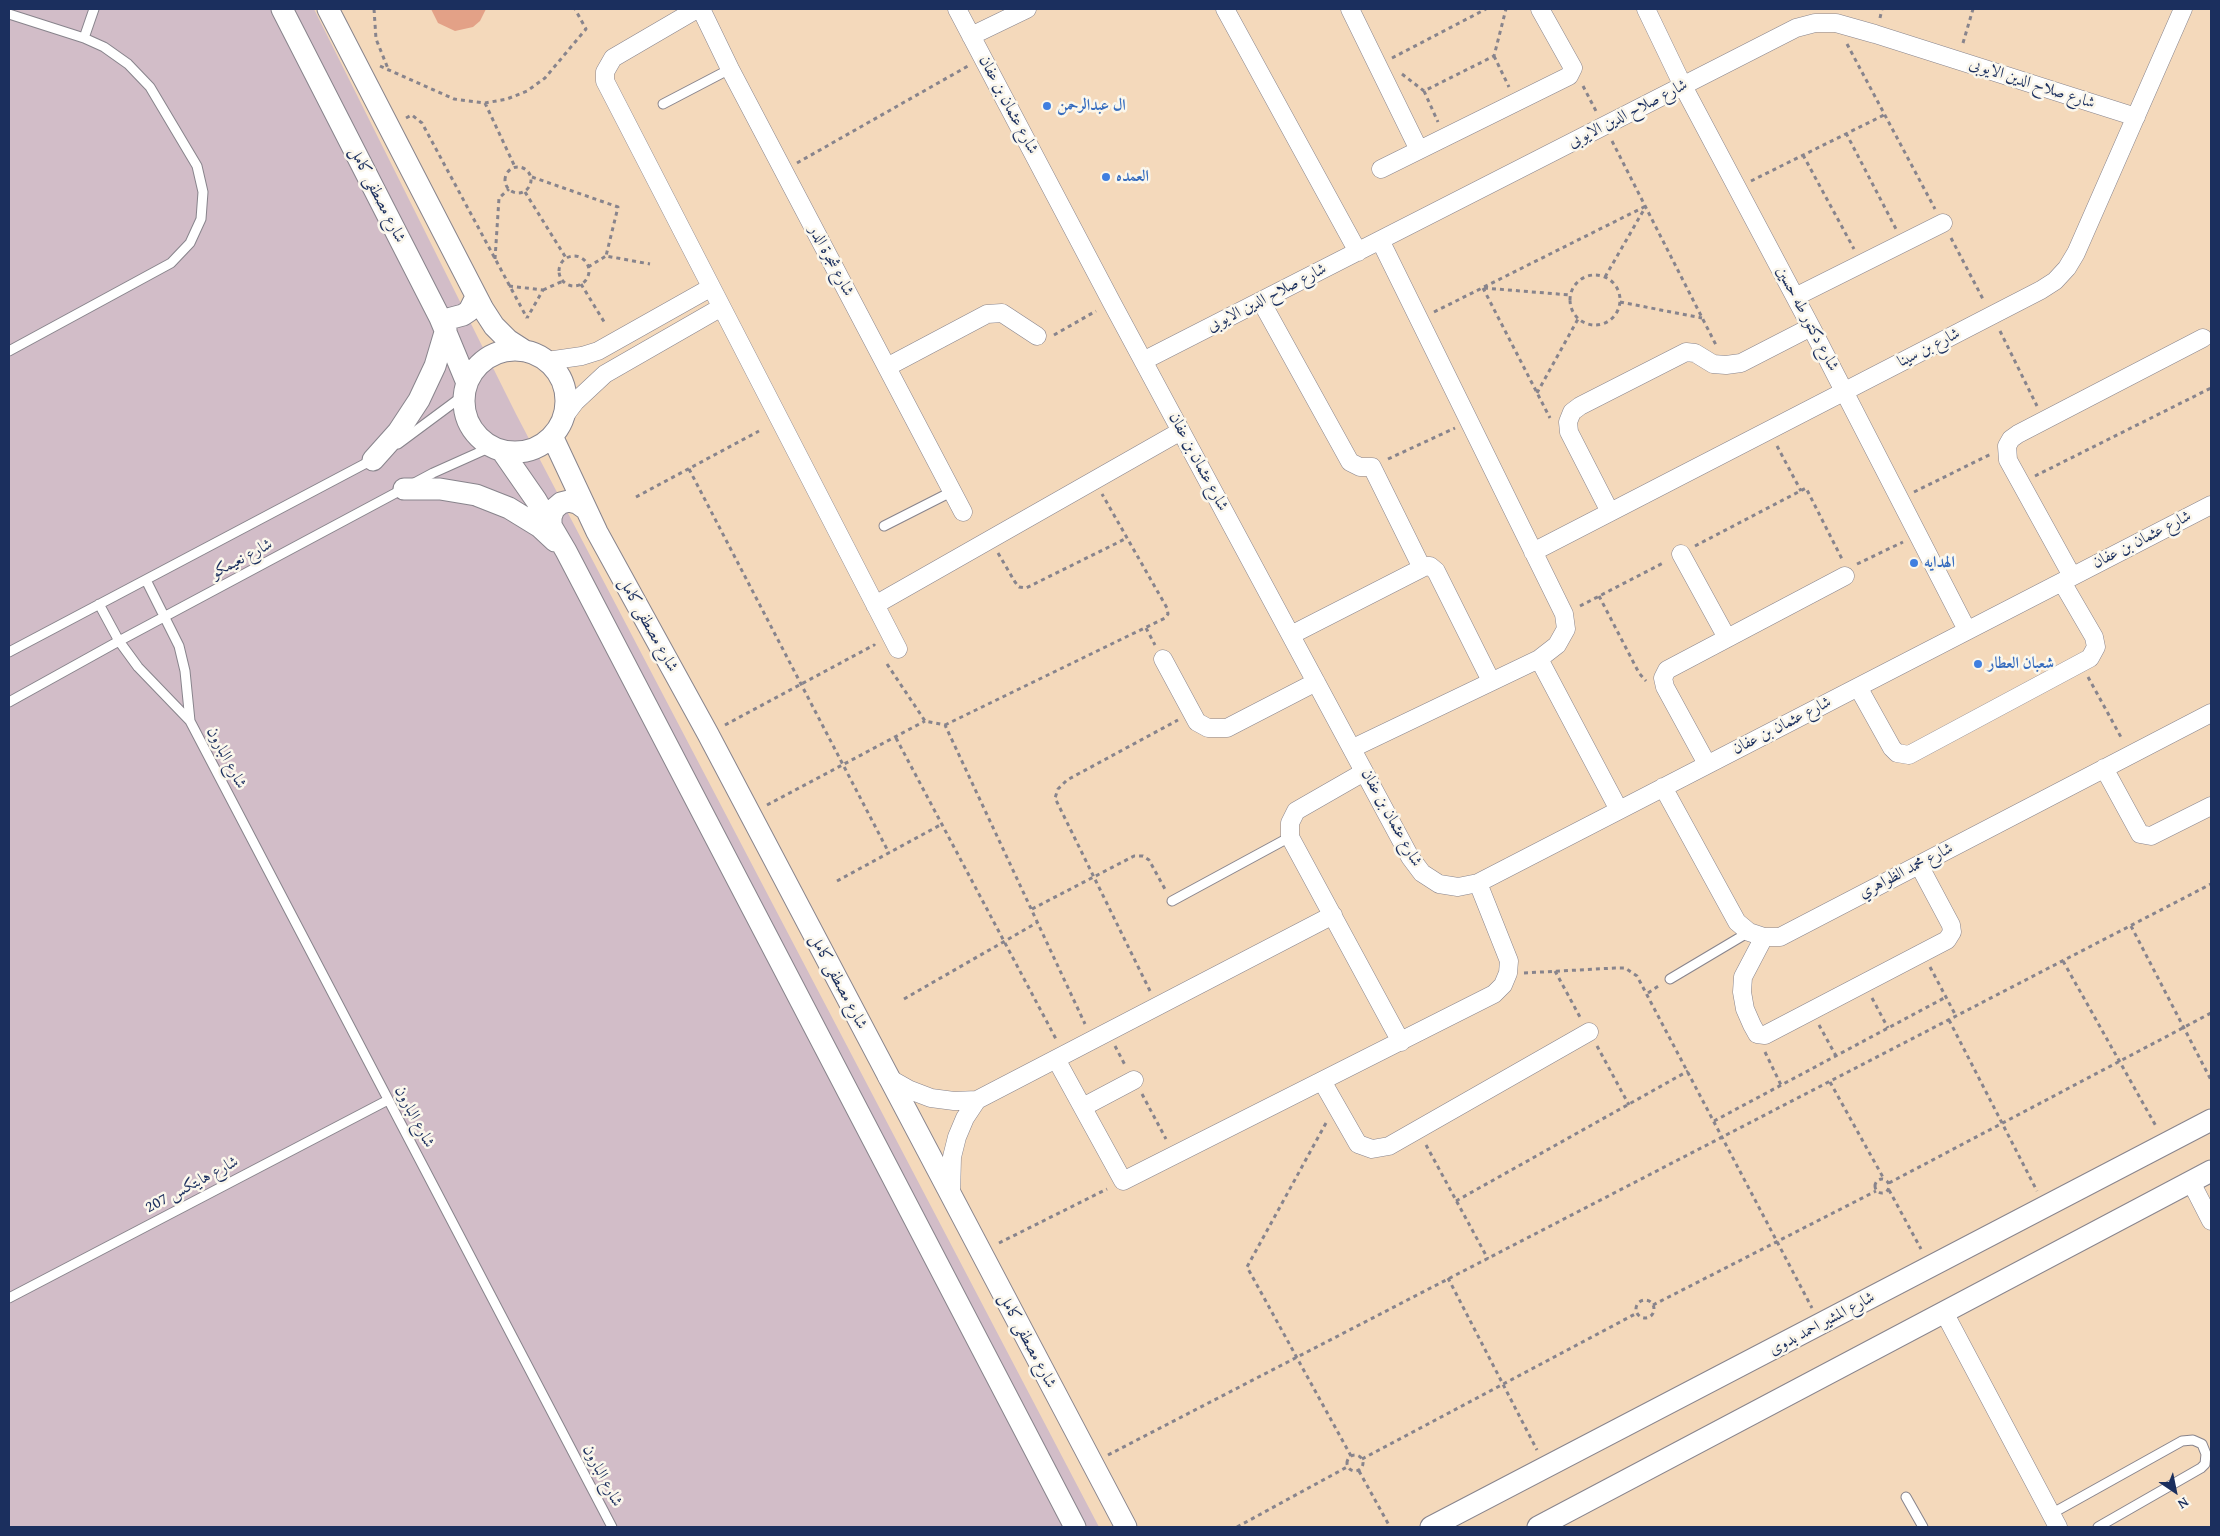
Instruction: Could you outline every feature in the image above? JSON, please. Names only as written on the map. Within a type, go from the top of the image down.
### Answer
[{"type":"street","name":"شارع مصطفى كامل","points":[[282,9],[443,323],[466,389]]},
{"type":"street","points":[[328,9],[476,297],[494,326],[508,340],[525,351],[547,361],[562,381],[566,400],[563,418]]},
{"type":"street","points":[[697,9],[613,58],[604,72],[605,81],[720,308],[898,649]]},
{"type":"street","name":"شارع شجرة الدر","points":[[701,9],[730,69],[963,512]]},
{"type":"street","name":"شارع عثمان بن عفان","points":[[957,9],[1112,303],[1410,857],[1422,873],[1439,884],[1458,887],[1478,883],[2211,504]]},
{"type":"street","points":[[971,36],[1027,9]]},
{"type":"street","points":[[1225,9],[1358,252]]},
{"type":"street","points":[[1350,9],[1382,64],[1419,150]]},
{"type":"street","points":[[1381,168],[1569,76],[1573,68],[1540,9]]},
{"type":"street","name":"شارع دكتور طه حسين","points":[[1646,9],[1683,86],[1811,327],[1967,630]]},
{"type":"street","name":"شارع بن سينا","points":[[1533,552],[2041,290],[2055,280],[2067,268],[2076,253],[2183,9]]},
{"type":"street","name":"شارع صلاح الدين الايوبى","points":[[1143,361],[1796,28],[1816,23],[1836,23],[2136,117]]},
{"type":"street","points":[[1795,297],[1943,223]]},
{"type":"street","points":[[1353,748],[1538,659],[1557,644],[1566,629],[1564,614],[1380,240]]},
{"type":"street","points":[[547,361],[582,356],[598,351],[710,288]]},
{"type":"street","points":[[373,460],[398,432],[419,400],[435,366],[443,323],[448,319],[463,316],[469,311],[476,297]]},
{"type":"street","points":[[1261,301],[1350,462],[1360,467],[1372,467],[1422,568]]},
{"type":"street","points":[[525,351],[511,350],[490,357],[474,371],[466,389],[464,408],[470,425],[481,440],[497,449],[513,452],[534,449],[552,436],[575,402],[605,374],[720,308]]},
{"type":"street","points":[[888,367],[987,314],[1002,313],[1037,336]]},
{"type":"street","points":[[1610,512],[1569,432],[1568,422],[1572,412],[1580,406],[1686,352],[1696,353],[1713,364],[1741,363],[1811,327]]},
{"type":"street","points":[[1858,687],[1892,748],[1897,752],[1909,755],[2090,658],[2096,647],[2094,637],[2008,460],[2007,446],[2011,439],[2018,434],[2202,338]]},
{"type":"street","points":[[875,605],[1181,431]]},
{"type":"street","name":"شارع مصطفى كامل","points":[[552,436],[584,508],[708,734],[1091,1464],[1126,1527]]},
{"type":"street","points":[[497,449],[551,525],[566,551],[1074,1527]]},
{"type":"street","points":[[404,489],[440,488],[484,498],[509,508],[540,527],[566,551]]},
{"type":"street","points":[[551,525],[554,509],[561,503],[569,501],[578,503],[584,508]]},
{"type":"street","points":[[1681,554],[1727,638]]},
{"type":"street","points":[[1291,635],[1422,568],[1430,566],[1436,571],[1491,681]]},
{"type":"street","points":[[1707,764],[1665,687],[1663,678],[1667,670],[1849,570]]},
{"type":"street","points":[[1163,659],[1197,722],[1208,728],[1227,728],[1316,682]]},
{"type":"street","points":[[1538,659],[1619,810]]},
{"type":"street","name":"شارع محمد الظواهري","points":[[1756,934],[1780,937],[2211,713]]},
{"type":"street","points":[[2104,768],[2140,834],[2151,836],[2211,806]]},
{"type":"street","points":[[1364,772],[1296,811],[1290,823],[1290,837],[1401,1042]]},
{"type":"street","points":[[1663,787],[1736,922],[1756,934],[1743,977],[1742,992],[1745,1009],[1757,1034],[1765,1035],[1772,1032],[1947,940],[1952,932],[1950,925],[1918,865]]},
{"type":"street","points":[[1060,1057],[1083,1107],[1123,1181],[1494,994],[1503,985],[1508,973],[1509,961],[1478,883]]},
{"type":"street","points":[[887,1076],[910,1090],[931,1098],[954,1101],[977,1100],[1333,915]]},
{"type":"street","points":[[1322,1081],[1358,1144],[1372,1149],[1389,1146],[1589,1032]]},
{"type":"street","points":[[1083,1107],[1134,1080]]},
{"type":"street","points":[[952,1198],[950,1178],[952,1157],[960,1130],[977,1100]]},
{"type":"street","name":"شارع المشير احمد بدوى","points":[[1431,1527],[2211,1120]]},
{"type":"street","points":[[1538,1527],[1944,1314],[2211,1171]]},
{"type":"street","points":[[2191,1182],[2211,1221]]},
{"type":"street","points":[[1944,1314],[2055,1521]]},
{"type":"lane","points":[[84,38],[94,9]]},
{"type":"lane","points":[[9,14],[104,46],[128,64],[150,87],[198,166],[203,192],[201,219],[190,243],[171,263],[9,351]]},
{"type":"lane","points":[[663,104],[730,69]]},
{"type":"lane","name":"شارع نعيمكو","points":[[9,652],[373,460],[419,429],[466,389]]},
{"type":"lane","name":"شارع نعيمكو","points":[[9,702],[404,489],[497,449]]},
{"type":"lane","points":[[884,526],[953,491]]},
{"type":"lane","name":"شارع البارون","points":[[146,580],[178,646],[185,671],[190,721]]},
{"type":"lane","name":"شارع البارون","points":[[99,604],[119,641],[154,686],[190,721],[612,1527]]},
{"type":"lane","points":[[1172,900],[1290,837]]},
{"type":"lane","points":[[1670,979],[1756,934]]},
{"type":"lane","name":"شارع هايتكس 207","points":[[9,1298],[388,1100]]},
{"type":"lane","points":[[2055,1521],[2182,1441],[2193,1440],[2202,1444],[2206,1454],[2201,1468],[2098,1527]]},
{"type":"lane","points":[[1906,1496],[1924,1527]]},
{"type":"path","points":[[374,9],[376,39],[389,71]]},
{"type":"path","points":[[350,52],[454,99],[485,103],[507,99],[545,78],[586,29],[575,9]]},
{"type":"path","points":[[1382,64],[1486,9]]},
{"type":"path","points":[[1506,9],[1494,56],[1517,102]]},
{"type":"path","points":[[1958,61],[1973,9]]},
{"type":"path","points":[[1424,90],[1494,56]]},
{"type":"path","points":[[784,170],[983,58]]},
{"type":"path","points":[[1382,64],[1424,90],[1446,137]]},
{"type":"path","points":[[1573,68],[1646,206],[1726,365]]},
{"type":"path","points":[[485,103],[515,167]]},
{"type":"path","points":[[1737,188],[1884,114]]},
{"type":"path","points":[[389,127],[412,115],[422,122],[527,318],[543,290]]},
{"type":"path","points":[[1846,133],[1903,243]]},
{"type":"path","points":[[1803,155],[1862,264]]},
{"type":"path","points":[[515,167],[526,168],[532,177],[532,183],[525,192],[514,192],[506,185],[506,173],[515,167]]},
{"type":"path","points":[[532,177],[618,207],[606,256]]},
{"type":"path","points":[[495,259],[499,198],[509,189]]},
{"type":"path","points":[[525,192],[566,258]]},
{"type":"path","points":[[1605,277],[1646,206]]},
{"type":"path","points":[[1419,320],[1646,206]]},
{"type":"path","points":[[588,267],[606,256],[650,264]]},
{"type":"path","points":[[509,286],[543,290],[563,281],[575,286],[581,284],[586,280],[588,267],[580,257],[566,258],[559,269],[563,281]]},
{"type":"path","points":[[1590,275],[1605,277],[1616,287],[1620,302],[1612,318],[1604,323],[1586,323],[1578,319],[1570,304],[1570,295],[1577,282],[1583,277],[1590,275]]},
{"type":"path","points":[[581,284],[606,325]]},
{"type":"path","points":[[1483,288],[1570,295]]},
{"type":"path","points":[[1483,288],[1552,423],[1569,432]]},
{"type":"path","points":[[1620,302],[1702,318]]},
{"type":"path","points":[[1037,336],[1046,337],[1056,334],[1112,303]]},
{"type":"path","points":[[1537,394],[1578,319]]},
{"type":"path","points":[[2021,484],[2211,388]]},
{"type":"path","points":[[1372,467],[1469,421]]},
{"type":"path","points":[[636,497],[759,430]]},
{"type":"path","points":[[1768,431],[1801,491]]},
{"type":"path","points":[[1900,499],[2007,446]]},
{"type":"path","points":[[689,469],[889,853]]},
{"type":"path","points":[[750,813],[896,738],[925,721],[945,725],[1165,618],[1168,614],[1167,608],[1094,481]]},
{"type":"path","points":[[1564,614],[1806,488],[1849,570],[1918,534]]},
{"type":"path","points":[[990,540],[1015,582],[1019,587],[1026,588],[1127,538]]},
{"type":"path","points":[[1600,596],[1639,673],[1645,680],[1655,686],[1665,687]]},
{"type":"path","points":[[708,734],[874,645],[879,652]]},
{"type":"path","points":[[884,660],[925,721]]},
{"type":"path","points":[[2080,663],[2130,755]]},
{"type":"path","points":[[1158,1006],[1055,798],[1058,789],[1067,780],[1192,713]]},
{"type":"path","points":[[945,725],[1092,1040]]},
{"type":"path","points":[[896,738],[1004,942],[1060,1057]]},
{"type":"path","points":[[837,881],[942,824]]},
{"type":"path","points":[[1032,909],[1134,856],[1142,856],[1150,860],[1172,900]]},
{"type":"path","points":[[1091,1464],[2211,884]]},
{"type":"path","points":[[904,999],[1038,922]]},
{"type":"path","points":[[2131,926],[2211,1080]]},
{"type":"path","points":[[1923,953],[1956,1016]]},
{"type":"path","points":[[2063,961],[2166,1143]]},
{"type":"path","points":[[1508,973],[1625,968],[1637,976],[1820,1325]]},
{"type":"path","points":[[1864,984],[1888,1028]]},
{"type":"path","points":[[1714,1120],[1946,997]]},
{"type":"path","points":[[1812,1011],[1836,1056]]},
{"type":"path","points":[[1889,1183],[2211,1013]]},
{"type":"path","points":[[1948,1020],[2045,1207]]},
{"type":"path","points":[[1757,1034],[1781,1085]]},
{"type":"path","points":[[1456,1201],[1688,1071]]},
{"type":"path","points":[[1830,1082],[1884,1179],[1889,1183]]},
{"type":"path","points":[[1336,1106],[1247,1267],[1351,1456]]},
{"type":"path","points":[[1418,1130],[1488,1259]]},
{"type":"path","points":[[1876,1191],[1877,1181],[1884,1179]]},
{"type":"path","points":[[980,1252],[1123,1181]]},
{"type":"path","points":[[1889,1183],[1889,1190],[1931,1267]]},
{"type":"path","points":[[1876,1191],[1883,1194],[1889,1190]]},
{"type":"path","points":[[1653,1305],[1876,1191]]},
{"type":"path","points":[[1448,1278],[1547,1468]]},
{"type":"path","points":[[1646,1300],[1653,1305],[1652,1314],[1649,1317],[1644,1318],[1637,1313],[1636,1308],[1641,1301],[1646,1300]]},
{"type":"path","points":[[1362,1459],[1637,1313]]},
{"type":"path","points":[[1351,1456],[1356,1455],[1362,1459]]},
{"type":"path","points":[[1347,1467],[1348,1459],[1351,1456]]},
{"type":"path","points":[[1359,1471],[1362,1468],[1362,1459]]},
{"type":"path","points":[[1347,1467],[1354,1472],[1359,1471]]},
{"type":"path","points":[[1237,1527],[1347,1467]]},
{"type":"path","points":[[1359,1471],[1390,1527]]},
{"type":"shaded area","points":[[9,9],[314,9],[516,414],[1099,1527],[9,1527]]},
{"type":"building","points":[[431,9],[486,9],[480,21],[473,27],[455,31],[438,23]]},
{"type":"place","name":"ال عبدالرحمن","points":[[1047,106]]},
{"type":"place","name":"العمده","points":[[1106,177]]},
{"type":"place","name":"الهدايه","points":[[1914,563]]},
{"type":"place","name":"شعبان العطار","points":[[1978,664]]}]
